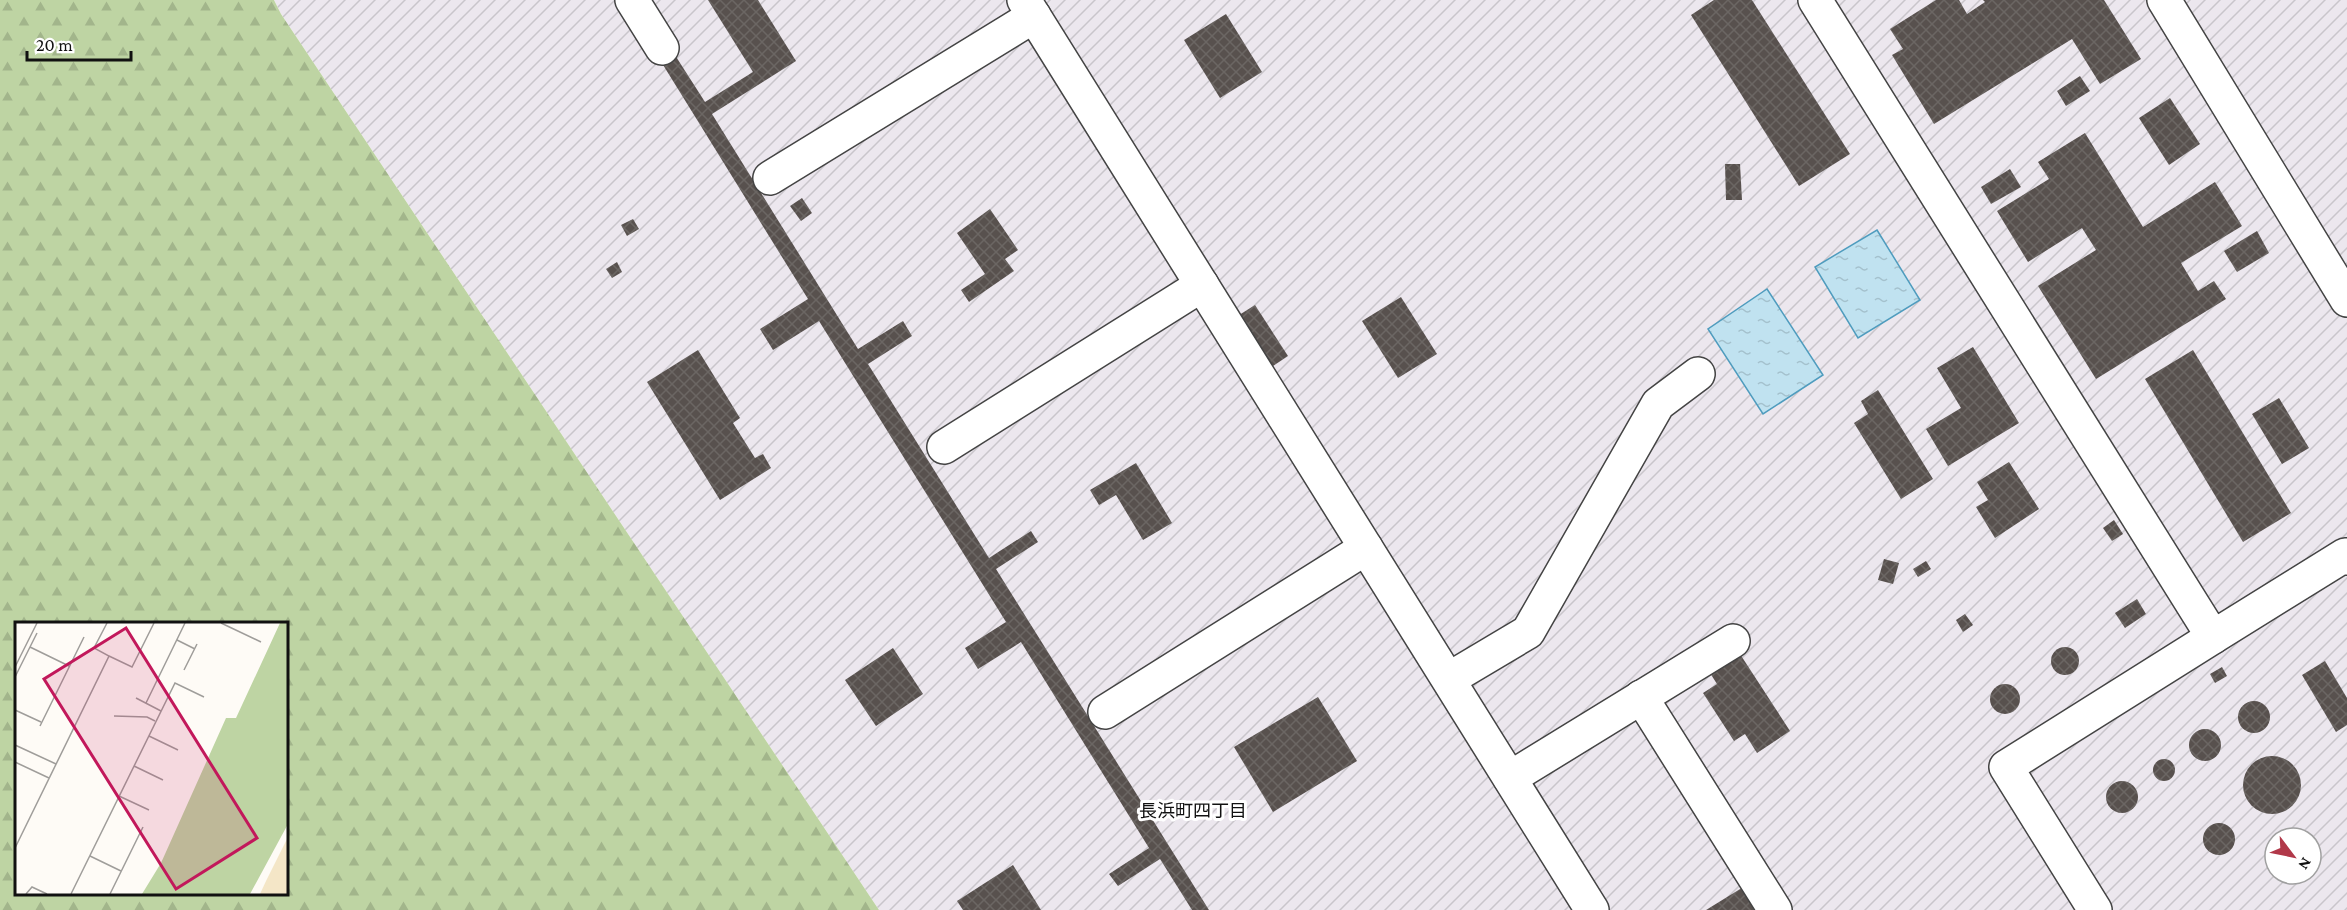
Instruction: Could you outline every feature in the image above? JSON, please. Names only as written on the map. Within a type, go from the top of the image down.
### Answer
[{"type":"lane","points":[[632,0],[662,48]]},
{"type":"lane","points":[[1815,0],[2213,637]]},
{"type":"lane","points":[[2164,0],[2337,260],[2347,300]]},
{"type":"lane","points":[[770,178],[1029,8],[1592,910]]},
{"type":"lane","points":[[944,447],[1202,285]]},
{"type":"lane","points":[[1449,680],[1528,632],[1658,404],[1698,374]]},
{"type":"lane","points":[[1105,712],[1366,548]]},
{"type":"lane","points":[[2095,910],[2006,767],[2347,556]]},
{"type":"lane","points":[[1510,778],[1733,641]]},
{"type":"lane","points":[[1641,697],[1775,910]]},
{"type":"shaded area","points":[[274,0],[2347,0],[2347,910],[879,910],[281,14]]},
{"type":"green space","points":[[0,0],[274,0],[281,14],[879,910],[0,910]]},
{"type":"water","points":[[1877,230],[1920,300],[1858,338],[1815,267]]},
{"type":"water","points":[[1767,289],[1823,375],[1763,414],[1708,329]]},
{"type":"building","points":[[708,0],[758,0],[796,61],[712,114],[858,349],[903,321],[912,336],[868,364],[989,558],[1031,531],[1038,542],[996,569],[1209,910],[1192,910],[1160,859],[1118,886],[1109,874],[1149,848],[1021,642],[978,669],[965,648],[1006,622],[819,321],[773,350],[760,329],[808,299],[660,60],[673,52],[705,102],[753,72]]},
{"type":"building","points":[[1714,0],[1752,0],[1850,154],[1799,186],[1691,15]]},
{"type":"building","points":[[1936,0],[1959,0],[1967,14],[1985,2],[1983,0],[2104,0],[2141,59],[2100,84],[2072,39],[1934,124],[1892,55],[1903,49],[1890,29]]},
{"type":"building","points":[[1226,14],[1262,72],[1220,98],[1184,40]]},
{"type":"building","points":[[2080,76],[2090,91],[2066,106],[2057,91]]},
{"type":"building","points":[[2170,98],[2200,144],[2169,165],[2139,118]]},
{"type":"building","points":[[2085,133],[2143,227],[2215,182],[2242,226],[2181,263],[2198,291],[2214,281],[2226,299],[2096,379],[2038,286],[2096,250],[2082,228],[2028,262],[1997,211],[2049,179],[2038,162]]},
{"type":"building","points":[[1725,164],[1740,164],[1742,200],[1726,200]]},
{"type":"building","points":[[2010,169],[2021,187],[1991,204],[1981,187]]},
{"type":"building","points":[[802,198],[812,213],[801,221],[790,206]]},
{"type":"building","points":[[990,209],[1018,250],[1005,259],[1014,271],[969,302],[961,290],[985,274],[957,233]]},
{"type":"building","points":[[633,219],[639,229],[627,236],[621,225]]},
{"type":"building","points":[[2257,231],[2269,253],[2237,272],[2224,251]]},
{"type":"building","points":[[617,262],[622,272],[612,278],[606,269]]},
{"type":"building","points":[[1401,297],[1437,354],[1398,378],[1362,321]]},
{"type":"building","points":[[1255,305],[1288,356],[1270,368],[1236,317]]},
{"type":"building","points":[[1973,347],[2019,423],[1948,466],[1926,429],[1961,408],[1937,368]]},
{"type":"building","points":[[698,350],[740,418],[733,423],[755,458],[763,454],[771,468],[720,500],[647,382]]},
{"type":"building","points":[[2193,350],[2291,513],[2243,542],[2145,379]]},
{"type":"building","points":[[1878,390],[1933,479],[1901,499],[1854,423],[1868,414],[1861,401]]},
{"type":"building","points":[[2279,398],[2309,448],[2282,464],[2252,414]]},
{"type":"building","points":[[2009,462],[2039,509],[1995,538],[1976,507],[1988,500],[1977,482]]},
{"type":"building","points":[[1136,463],[1172,523],[1143,540],[1116,495],[1099,505],[1090,490]]},
{"type":"building","points":[[2114,520],[2123,534],[2112,541],[2103,528]]},
{"type":"building","points":[[1884,559],[1899,563],[1893,584],[1878,580]]},
{"type":"building","points":[[1926,561],[1931,569],[1918,577],[1913,569]]},
{"type":"building","points":[[2137,599],[2146,614],[2125,628],[2115,613]]},
{"type":"building","points":[[1965,614],[1973,625],[1963,632],[1956,620]]},
{"type":"building","points":[[2065,647],[2075,651],[2079,661],[2075,671],[2065,675],[2055,671],[2051,661],[2055,651]]},
{"type":"building","points":[[893,648],[923,694],[876,726],[845,680]]},
{"type":"building","points":[[1740,654],[1790,731],[1757,753],[1745,734],[1734,741],[1703,693],[1717,684],[1710,673]]},
{"type":"building","points":[[2325,661],[2347,698],[2347,725],[2336,732],[2302,675]]},
{"type":"building","points":[[2222,667],[2227,676],[2215,683],[2210,674]]},
{"type":"building","points":[[2005,684],[2011,685],[2019,693],[2019,705],[2011,713],[2005,714],[1999,713],[1991,705],[1990,699],[1991,693],[1999,685]]},
{"type":"building","points":[[1318,697],[1357,761],[1273,812],[1234,747]]},
{"type":"building","points":[[2254,701],[2265,706],[2270,717],[2265,728],[2254,733],[2243,728],[2238,717],[2243,706]]},
{"type":"building","points":[[2205,729],[2216,734],[2221,745],[2216,756],[2205,761],[2194,756],[2189,745],[2194,734]]},
{"type":"building","points":[[2272,756],[2283,758],[2293,764],[2299,774],[2301,785],[2299,796],[2293,806],[2283,812],[2272,814],[2261,812],[2251,806],[2245,796],[2243,785],[2245,774],[2251,764],[2261,758]]},
{"type":"building","points":[[2164,759],[2172,762],[2175,770],[2172,778],[2164,781],[2156,778],[2153,770],[2156,762]]},
{"type":"building","points":[[2122,781],[2133,786],[2138,797],[2133,808],[2122,813],[2111,808],[2106,797],[2111,786]]},
{"type":"building","points":[[2219,823],[2230,828],[2235,839],[2230,850],[2219,855],[2208,850],[2203,839],[2208,828]]},
{"type":"building","points":[[1013,865],[1041,910],[963,910],[957,901]]},
{"type":"building","points":[[1745,886],[1760,910],[1706,910]]},
{"type":"district","name":"長浜町四丁目","points":[[1193,811]]}]
